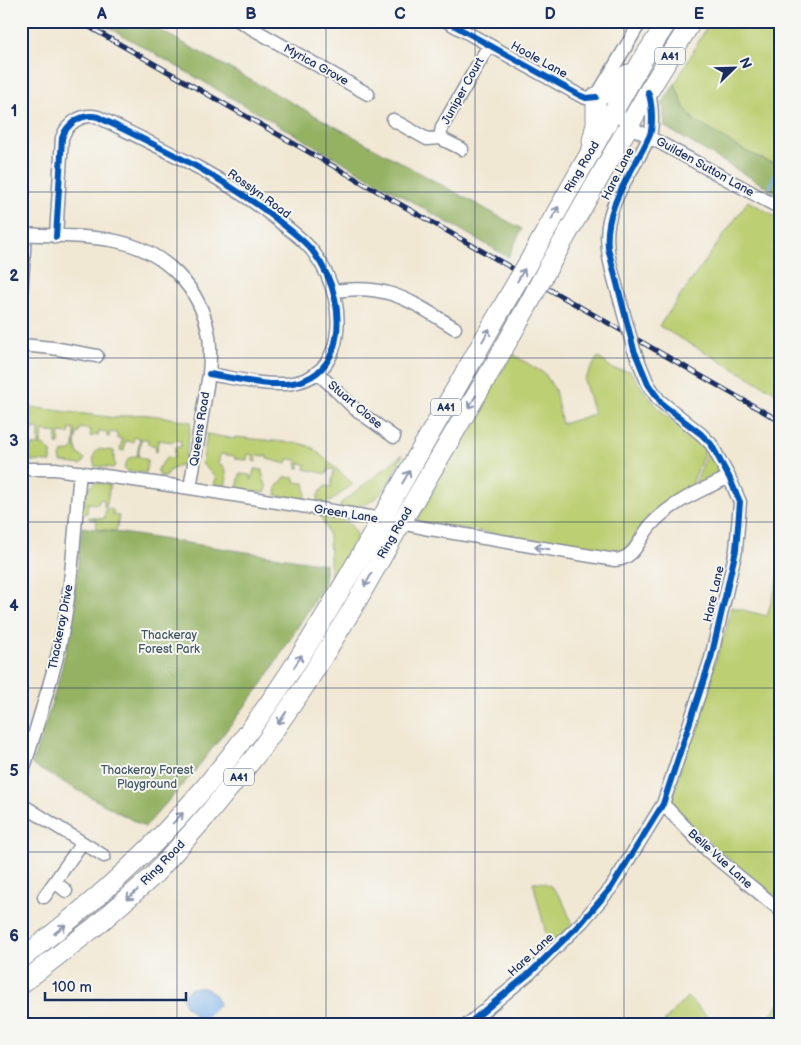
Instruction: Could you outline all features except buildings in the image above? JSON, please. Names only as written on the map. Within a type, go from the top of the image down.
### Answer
[{"type":"highway","name":"Ring Road","points":[[21,959],[74,918],[128,870],[186,810],[235,750],[285,682],[327,615],[643,59],[668,21]]},
{"type":"highway","name":"Ring Road","points":[[21,984],[96,926],[154,875],[209,813],[261,749],[306,684],[351,610],[497,360],[648,92],[692,21]]},
{"type":"highway","points":[[588,155],[596,124],[596,97],[609,92],[643,59]]},
{"type":"street","name":"Myrica Grove","points":[[238,21],[368,94]]},
{"type":"street","name":"Hoole Lane","points":[[446,21],[579,95],[586,98],[596,97]]},
{"type":"street","points":[[596,97],[641,21]]},
{"type":"street","name":"Juniper Court","points":[[440,138],[442,127],[488,45]]},
{"type":"street","points":[[648,92],[652,100],[650,136]]},
{"type":"street","points":[[618,104],[619,116],[629,126]]},
{"type":"street","name":"Rosslyn Road","points":[[56,236],[63,133],[76,120],[95,116],[193,164],[254,202],[298,236],[314,252],[326,271],[334,291],[338,325],[330,358],[317,372],[304,381],[290,385],[209,374]]},
{"type":"street","name":"Juniper Court","points":[[394,120],[427,139],[440,138],[462,149]]},
{"type":"street","name":"Guilden Sutton Lane","points":[[629,126],[780,208]]},
{"type":"street","name":"Hare Lane","points":[[468,1024],[531,972],[582,922],[611,888],[662,804],[711,658],[736,550],[740,502],[729,476],[706,438],[659,400],[648,384],[634,350],[608,248],[609,220],[621,188],[650,136]]},
{"type":"street","points":[[21,296],[23,234]]},
{"type":"street","name":"Queens Road","points":[[23,234],[96,238],[122,243],[152,254],[174,270],[184,280],[196,298],[206,323],[210,346],[209,374],[190,488]]},
{"type":"street","points":[[334,291],[356,289],[388,292],[409,301],[454,328]]},
{"type":"street","points":[[21,345],[53,348],[97,356]]},
{"type":"street","name":"Stuart Close","points":[[317,372],[350,405],[394,437]]},
{"type":"street","name":"Green Lane","points":[[21,469],[43,468],[80,472],[190,488],[616,560],[623,560],[629,557],[649,527],[664,513],[700,490],[729,476]]},
{"type":"street","name":"Thackeray Drive","points":[[21,777],[41,718],[58,652],[69,590],[76,532],[80,472]]},
{"type":"street","points":[[21,804],[104,856]]},
{"type":"street","name":"Belle Vue Lane","points":[[662,804],[709,852],[780,910]]},
{"type":"street","points":[[44,898],[82,843]]},
{"type":"street","points":[[55,882],[66,891]]},
{"type":"green space","points":[[98,21],[143,21],[522,229],[508,257]]},
{"type":"green space","points":[[710,21],[780,21],[780,163],[770,162],[745,151],[695,121],[684,107],[675,84]]},
{"type":"green space","points":[[675,84],[684,107],[695,121],[745,151],[770,162],[780,163],[780,195],[665,127],[663,102]]},
{"type":"green space","points":[[748,201],[780,219],[780,395],[659,326]]},
{"type":"green space","points":[[512,354],[545,374],[555,390],[562,424],[594,414],[584,380],[598,357],[613,369],[630,371],[664,414],[706,448],[693,482],[694,491],[647,517],[626,550],[622,553],[416,521]]},
{"type":"green space","points":[[21,406],[116,418],[145,415],[191,422],[185,462],[169,471],[166,477],[160,476],[157,470],[167,457],[174,458],[175,447],[181,447],[181,441],[158,440],[157,452],[155,452],[156,446],[148,444],[148,439],[141,439],[138,456],[148,460],[146,473],[126,471],[124,466],[129,458],[137,456],[140,438],[134,437],[133,442],[125,441],[124,451],[120,450],[122,439],[117,438],[117,433],[110,432],[109,437],[107,437],[107,432],[99,431],[98,436],[94,435],[92,437],[90,436],[91,430],[80,428],[75,444],[78,454],[85,459],[81,465],[61,462],[60,457],[62,453],[71,451],[74,447],[75,430],[70,429],[69,434],[60,433],[59,444],[56,444],[57,433],[43,431],[41,445],[51,452],[51,462],[31,461],[29,455],[31,446],[39,445],[39,429],[33,428],[33,432],[24,433],[23,441],[26,441],[26,443],[22,443],[23,454],[26,455],[24,461],[21,462]]},
{"type":"green space","points":[[207,434],[235,439],[235,437],[303,444],[313,448],[353,484],[327,504],[317,502],[318,495],[325,486],[331,487],[334,470],[328,469],[327,474],[305,469],[306,464],[300,463],[299,468],[297,468],[297,460],[288,459],[287,464],[267,459],[267,456],[257,455],[256,462],[253,461],[254,455],[248,454],[247,460],[235,459],[235,456],[220,454],[218,465],[223,466],[225,469],[226,482],[225,487],[214,485],[216,478],[202,464]]},
{"type":"green space","points":[[99,449],[114,451],[114,462],[116,464],[113,468],[95,466],[95,452]]},
{"type":"green space","points":[[709,450],[719,470],[716,479],[703,485],[696,482]]},
{"type":"green space","points":[[403,454],[388,484],[377,496],[363,505],[340,509],[341,503]]},
{"type":"green space","points":[[254,469],[263,470],[263,478],[267,487],[265,493],[237,489],[240,474],[250,475],[252,480]]},
{"type":"green space","points":[[285,477],[295,478],[295,482],[304,483],[306,493],[304,500],[276,495],[277,486]]},
{"type":"green space","points":[[96,482],[110,485],[106,508],[104,507],[104,500],[100,499],[98,504],[88,503],[87,513],[82,513],[84,492]]},
{"type":"green space","points":[[106,509],[113,510],[113,515],[119,516],[116,531],[96,529],[97,520],[89,519],[89,517],[104,519]]},
{"type":"green space","points":[[320,515],[343,519],[349,523],[357,539],[353,554],[327,598],[323,595],[331,578],[329,536]]},
{"type":"green space","name":"Thackeray Forest Park","points":[[82,527],[325,564],[325,583],[263,683],[194,772],[145,827],[32,765],[65,654],[73,607]]},
{"type":"green space","points":[[780,573],[780,901],[716,848],[671,805],[681,767],[728,623],[731,607],[767,616]]},
{"type":"green space","points":[[533,882],[541,882],[551,886],[563,901],[572,925],[549,946]]},
{"type":"green space","points":[[687,997],[715,1024],[662,1024]]},
{"type":"green space","points":[[780,1002],[780,1024],[763,1024]]},
{"type":"water","points":[[196,987],[204,988],[211,992],[216,997],[219,1005],[199,1020],[185,1005],[182,996],[190,989]]},
{"type":"waterway","points":[[770,187],[779,164]]},
{"type":"railway","points":[[79,21],[780,421]]},
{"type":"cycle path","points":[[446,21],[579,95],[586,98],[596,97]]},
{"type":"cycle path","points":[[468,1024],[531,972],[582,922],[611,888],[663,804],[711,658],[736,550],[740,502],[711,444],[663,405],[648,384],[634,350],[608,248],[610,218],[615,204],[651,133],[652,114],[648,92]]},
{"type":"cycle path","points":[[56,237],[62,138],[67,128],[76,120],[92,116],[98,117],[211,175],[254,202],[301,239],[321,264],[332,287],[335,299],[337,312],[336,337],[333,350],[324,366],[311,377],[296,382],[279,384],[261,383],[209,374]]},
{"type":"park label","name":"Thackeray Forest Playground","points":[[147,777]]}]
